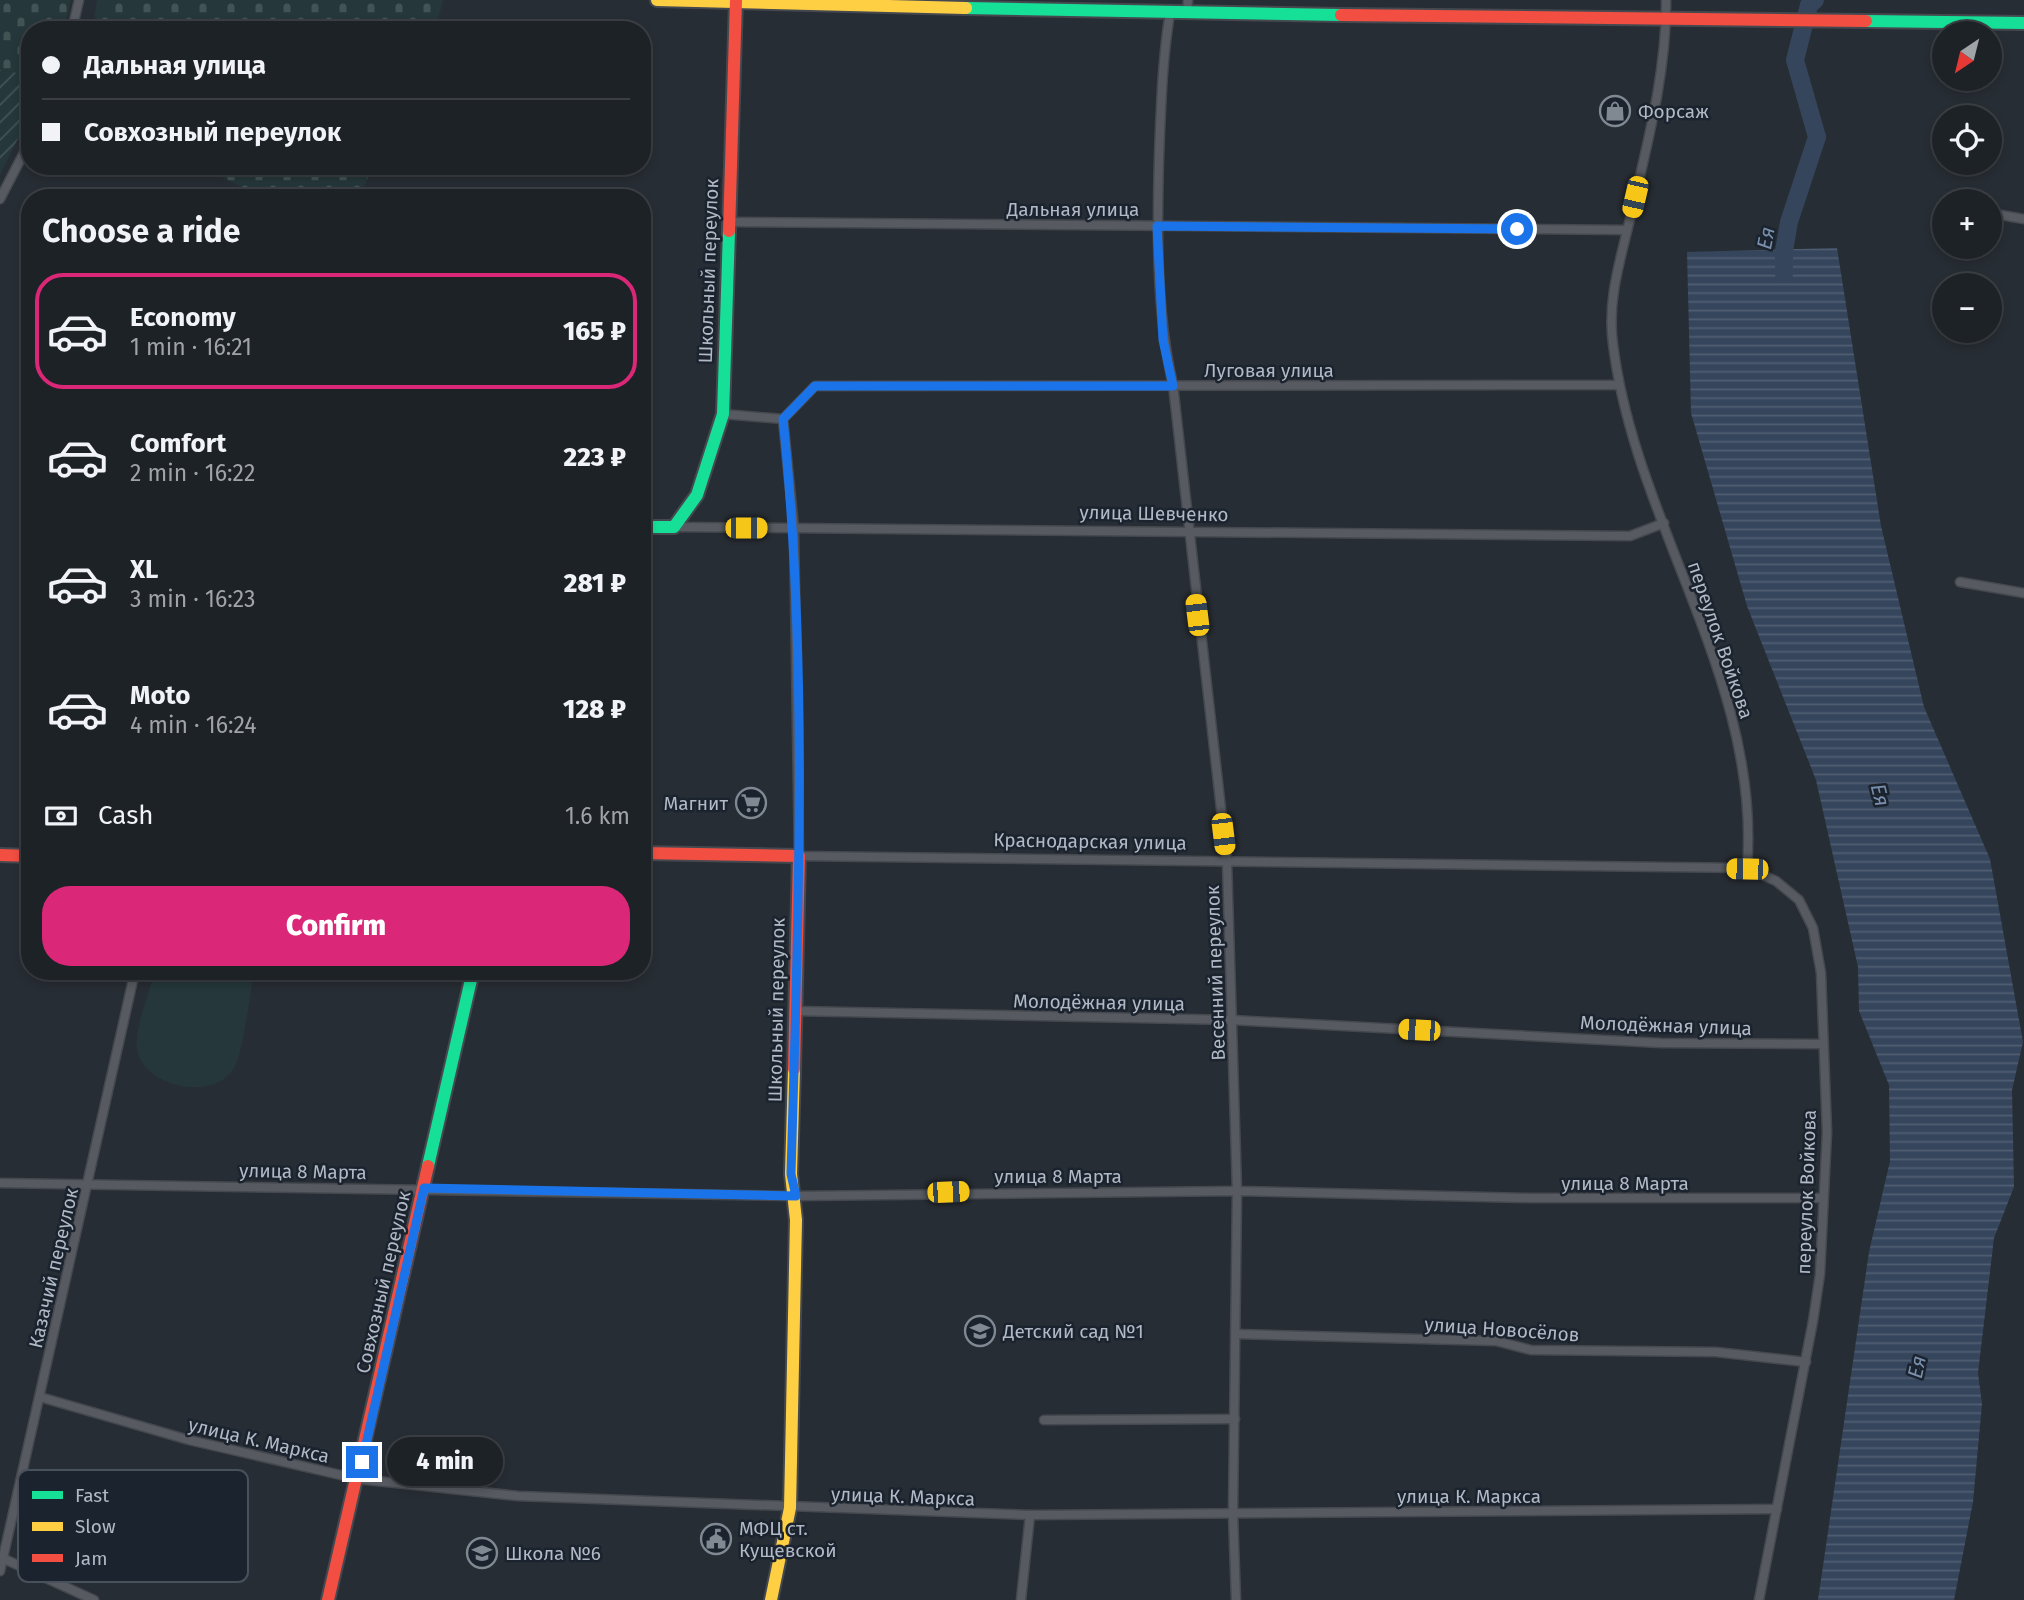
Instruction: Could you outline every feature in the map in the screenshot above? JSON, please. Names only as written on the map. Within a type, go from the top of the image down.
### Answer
[{"type":"street","points":[[74,21],[79,0]]},
{"type":"street","points":[[657,0],[1170,13],[1187,7],[2024,23]]},
{"type":"street","name":"переулок Войкова","points":[[1666,0],[1659,72],[1627,230],[1614,280],[1612,341],[1619,385],[1635,442],[1728,696],[1750,816],[1747,869],[1776,881],[1799,900],[1813,928],[1821,973],[1827,1132],[1820,1274],[1806,1362],[1759,1600]]},
{"type":"street","name":"Школьный переулок","points":[[674,527],[697,495],[723,414],[736,2]]},
{"type":"street","name":"Весенний переулок","points":[[1170,13],[1162,61],[1157,226],[1163,340],[1173,386],[1187,532],[1227,862],[1237,1191],[1233,1514],[1236,1600]]},
{"type":"street","points":[[0,199],[21,158]]},
{"type":"street","points":[[2002,215],[2024,219]]},
{"type":"street","name":"Дальная улица","points":[[729,222],[1627,230]]},
{"type":"street","name":"Луговая улица","points":[[783,419],[815,386],[1619,385]]},
{"type":"street","points":[[723,414],[783,419]]},
{"type":"street","name":"Школьный переулок","points":[[771,1600],[790,1508],[796,1196],[791,1174],[799,856],[794,528],[783,419]]},
{"type":"street","name":"улица Шевченко","points":[[651,527],[1630,536],[1664,523]]},
{"type":"street","points":[[1960,582],[2024,593]]},
{"type":"street","name":"Краснодарская улица","points":[[651,853],[1747,869]]},
{"type":"street","points":[[0,855],[21,856]]},
{"type":"street","name":"Казачий переулок","points":[[22,1470],[133,980]]},
{"type":"street","name":"Совхозный переулок","points":[[328,1600],[471,980]]},
{"type":"street","name":"Молодёжная улица","points":[[795,1012],[1232,1020],[1661,1043],[1822,1044]]},
{"type":"street","name":"улица 8 Марта","points":[[0,1183],[796,1196],[1237,1191],[1530,1198],[1823,1198]]},
{"type":"street","name":"улица Новосёлов","points":[[1237,1334],[1496,1341],[1531,1350],[1716,1352],[1806,1362]]},
{"type":"street","name":"улица К. Маркса","points":[[40,1397],[189,1440],[358,1479],[518,1496],[1030,1515],[1777,1509]]},
{"type":"street","points":[[1045,1420],[1235,1419]]},
{"type":"street","name":"Казачий переулок","points":[[0,1570],[18,1488]]},
{"type":"street","points":[[1021,1600],[1030,1515]]},
{"type":"street","points":[[1,1558],[18,1566]]},
{"type":"street","points":[[54,1582],[94,1600]]},
{"type":"green space","points":[[0,0],[71,0],[66,21],[21,21],[21,74],[0,70]]},
{"type":"green space","points":[[97,0],[443,0],[437,21],[94,21]]},
{"type":"green space","points":[[0,70],[21,74],[21,133],[0,174]]},
{"type":"green space","points":[[217,175],[370,175],[362,189],[246,189]]},
{"type":"green space","points":[[152,980],[253,980],[235,1066],[226,1077],[213,1084],[182,1086],[152,1073],[142,1062],[137,1049],[143,1010]]},
{"type":"water","points":[[1837,248],[1881,526],[1924,707],[1990,859],[2023,1042],[2012,1090],[2014,1187],[1994,1238],[1978,1373],[1982,1404],[1973,1502],[1954,1600],[1818,1600],[1869,1252],[1890,1161],[1889,1085],[1859,1011],[1858,967],[1816,780],[1747,606],[1691,413],[1687,252]]},
{"type":"waterway","name":"Ея","points":[[1784,274],[1784,251],[1789,222],[1817,137],[1795,60],[1809,5],[1815,0]]},
{"type":"traffic: fast","points":[[966,8],[1341,15]]},
{"type":"traffic: fast","points":[[1866,21],[2024,23]]},
{"type":"traffic: fast","points":[[651,527],[674,527],[697,495],[723,414],[729,231]]},
{"type":"traffic: fast","points":[[428,1166],[471,980]]},
{"type":"traffic: slow","points":[[657,0],[966,8]]},
{"type":"traffic: slow","points":[[771,1600],[790,1508],[796,1220],[791,1174],[794,1069]]},
{"type":"traffic: jam","points":[[729,231],[736,0]]},
{"type":"traffic: jam","points":[[1341,15],[1866,21]]},
{"type":"traffic: jam","points":[[651,853],[799,856],[794,1069]]},
{"type":"traffic: jam","points":[[0,855],[21,856]]},
{"type":"traffic: jam","points":[[328,1600],[428,1166]]},
{"type":"place","name":"Форсаж","points":[[1615,111]]},
{"type":"place","name":"Магнит","points":[[751,803]]},
{"type":"place","name":"Детский сад №1","points":[[980,1331]]},
{"type":"place","name":"МФЦ ст. Кущевской","points":[[716,1539]]},
{"type":"place","name":"Школа №6","points":[[482,1553]]},
{"type":"route","points":[[362,1462],[424,1188],[796,1196],[791,1174],[799,856],[794,528],[783,419],[815,386],[1173,386],[1163,340],[1157,226],[1517,229]]}]
